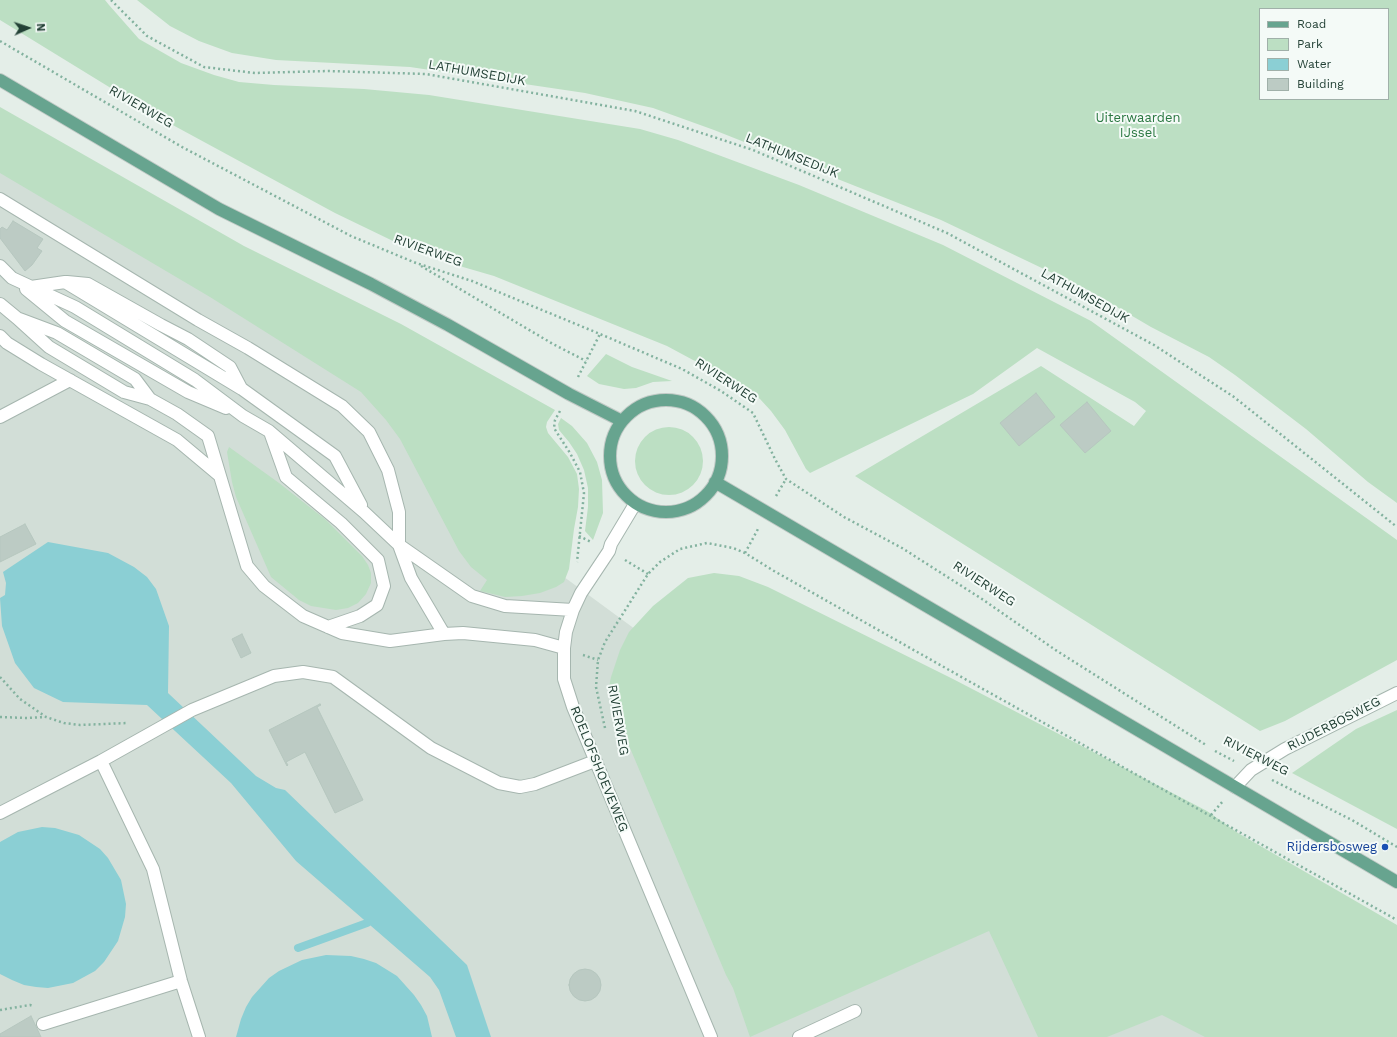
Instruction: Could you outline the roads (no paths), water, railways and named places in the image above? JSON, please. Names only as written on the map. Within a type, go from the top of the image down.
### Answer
[{"type":"main road","points":[[0,80],[219,209],[371,284],[448,325],[569,394],[622,420]]},
{"type":"main road","points":[[663,399],[678,400],[708,418],[720,439],[722,450],[721,467],[715,482],[701,499],[682,509],[661,512],[635,504],[617,484],[609,457],[612,439],[622,420],[644,403],[663,399]]},
{"type":"main road","points":[[715,482],[1397,882]]},
{"type":"street","points":[[0,199],[342,406],[369,432],[388,470],[399,512],[399,545],[411,578],[444,634]]},
{"type":"street","points":[[0,266],[12,278],[65,321],[188,392],[243,416],[269,431],[364,512],[399,545],[472,596],[505,606],[573,610]]},
{"type":"street","points":[[12,278],[75,307],[195,380],[243,416]]},
{"type":"street","points":[[31,287],[65,282],[242,389],[335,456],[364,512]]},
{"type":"street","points":[[0,304],[49,347],[124,392],[150,399],[177,414],[208,436],[247,566],[264,586],[303,616],[342,633],[390,641],[462,633],[535,640],[564,648]]},
{"type":"street","points":[[17,318],[57,332],[135,379],[150,399]]},
{"type":"street","points":[[0,336],[7,343],[70,380],[178,440],[220,476]]},
{"type":"street","points":[[0,417],[70,380]]},
{"type":"street","points":[[269,431],[286,477],[341,523],[378,560],[384,586],[377,605],[360,616],[328,627]]},
{"type":"street","name":"ROELOFSHOEVEWEG","points":[[635,504],[611,544],[609,551],[581,593],[573,610],[566,632],[564,648],[564,678],[573,707],[711,1037]]},
{"type":"street","points":[[0,812],[101,761],[192,710],[274,676],[303,672],[333,677],[432,748],[499,783],[520,787],[535,784],[596,761]]},
{"type":"street","name":"RIJDERBOSWEG","points":[[1235,786],[1251,770],[1285,749],[1397,693]]},
{"type":"street","points":[[101,761],[152,868],[181,981],[199,1037]]},
{"type":"street","points":[[43,1024],[181,981]]},
{"type":"street","points":[[799,1037],[856,1011]]},
{"type":"water","points":[[48,542],[108,553],[134,567],[147,577],[156,589],[169,626],[168,693],[256,776],[276,788],[285,790],[467,965],[491,1037],[456,1037],[439,990],[430,977],[296,861],[231,783],[147,705],[63,702],[34,688],[15,663],[2,626],[0,598],[5,595],[6,583],[3,572]]},
{"type":"water","points":[[42,827],[55,828],[79,835],[100,849],[108,858],[121,880],[126,904],[125,917],[118,941],[104,962],[95,971],[73,983],[48,988],[24,985],[0,974],[0,842],[18,832]]},
{"type":"water","points":[[326,955],[351,956],[364,959],[376,963],[397,976],[421,1005],[427,1016],[432,1037],[236,1037],[246,1007],[252,997],[269,978],[279,971],[302,960]]},
{"type":"waterway","points":[[298,948],[367,923]]},
{"type":"place","name":"Rijdersbosweg","points":[[1385,847]]},
{"type":"park label","name":"Uiterwaarden IJssel","points":[[1138,126]]}]
